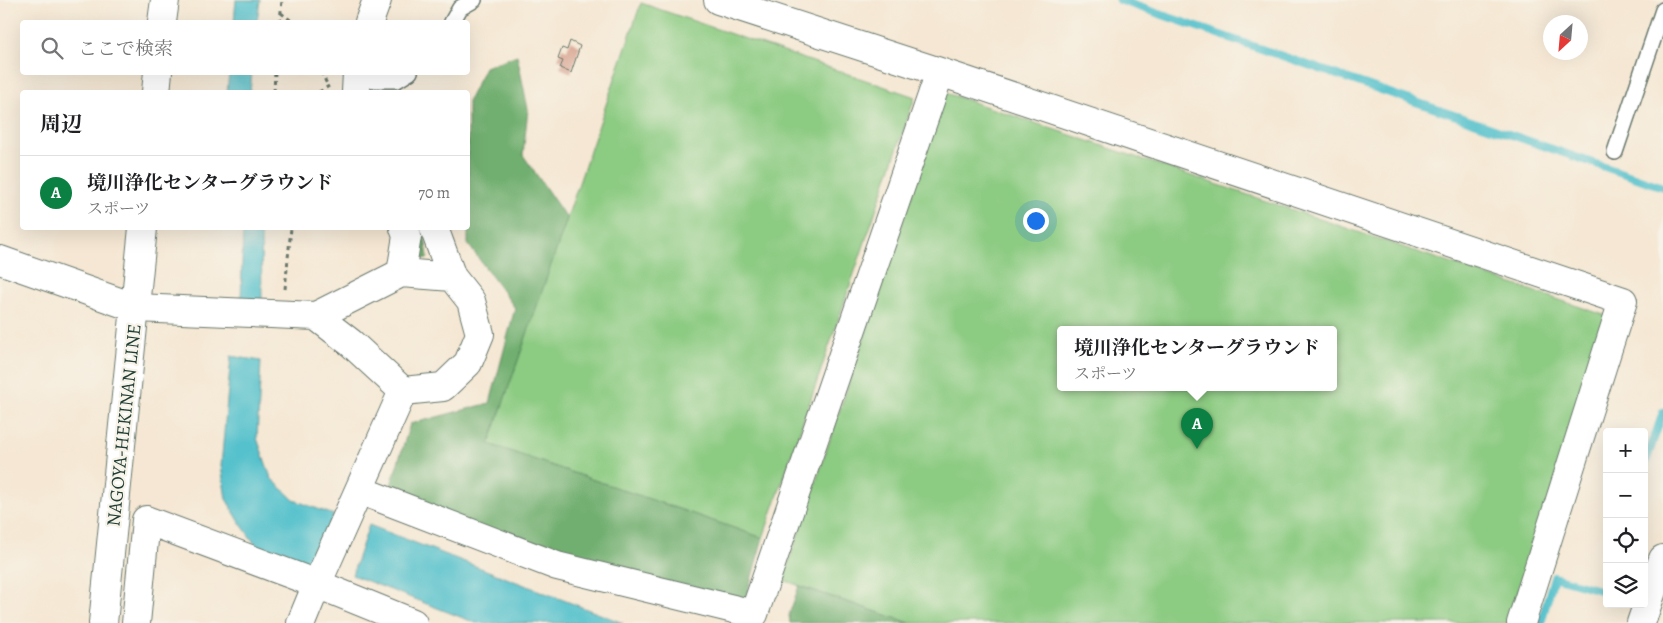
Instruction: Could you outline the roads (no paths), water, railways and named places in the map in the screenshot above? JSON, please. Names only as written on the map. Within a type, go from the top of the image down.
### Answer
[{"type":"street","points":[[162,20],[164,0]]},
{"type":"street","points":[[370,20],[377,0]]},
{"type":"street","points":[[718,0],[940,72],[1623,301],[1520,623]]},
{"type":"street","points":[[359,490],[557,566],[763,618],[940,72]]},
{"type":"street","points":[[156,90],[158,75]]},
{"type":"street","name":"NAGOYA-HEKINAN LINE","points":[[103,623],[143,230]]},
{"type":"street","points":[[401,273],[407,236],[405,230]]},
{"type":"street","points":[[316,316],[351,343],[403,391],[443,387],[468,364],[480,334],[472,301],[452,276],[435,230]]},
{"type":"street","points":[[0,260],[136,308],[282,315],[316,316],[401,273],[452,276]]},
{"type":"street","points":[[301,623],[403,391]]},
{"type":"street","points":[[136,623],[146,520],[317,584],[413,623]]},
{"type":"street","points":[[1642,623],[1663,559]]},
{"type":"lane","points":[[453,20],[460,8],[474,0]]},
{"type":"lane","points":[[1615,152],[1663,10]]},
{"type":"lane","points":[[357,82],[397,80],[405,75]]},
{"type":"water","points":[[236,0],[260,0],[257,20],[234,20]]},
{"type":"water","points":[[229,75],[252,75],[250,90],[227,90]]},
{"type":"water","points":[[243,230],[261,230],[262,301],[241,302]]},
{"type":"water","points":[[231,356],[261,361],[257,438],[271,478],[294,500],[334,515],[312,563],[259,550],[226,499],[221,466]]},
{"type":"water","points":[[369,525],[623,623],[476,623],[352,575]]},
{"type":"waterway","points":[[1119,0],[1663,187]]},
{"type":"waterway","points":[[1648,456],[1663,412]]},
{"type":"waterway","points":[[1541,623],[1554,577],[1603,591]]},
{"type":"place","name":"境川浄化センターグラウンド","points":[[1197,449]]}]
